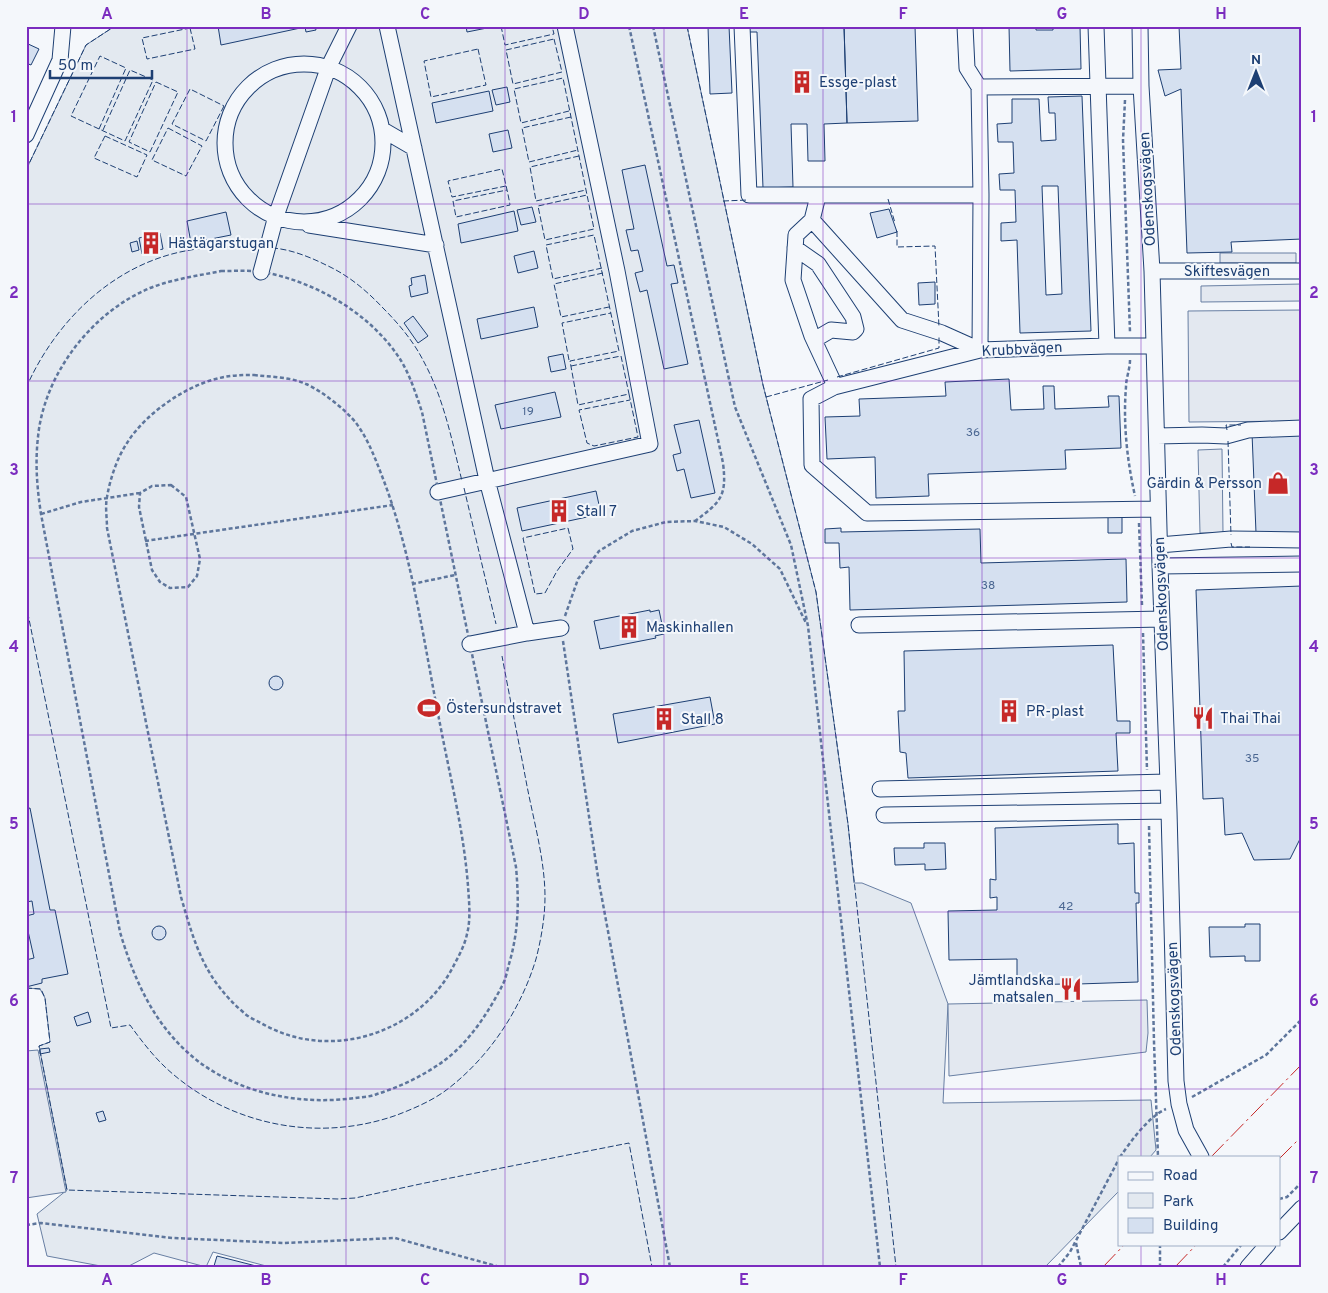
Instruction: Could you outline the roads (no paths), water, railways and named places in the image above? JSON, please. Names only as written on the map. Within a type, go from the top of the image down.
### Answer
[{"type":"street","points":[[26,135],[60,60],[63,26]]},
{"type":"street","points":[[261,272],[276,216],[329,66],[349,26]]},
{"type":"street","points":[[387,26],[487,480],[527,633]]},
{"type":"street","points":[[438,492],[650,444],[615,262],[565,26]]},
{"type":"street","points":[[742,26],[749,195],[981,195]]},
{"type":"street","points":[[812,220],[902,320],[942,333],[980,350],[981,195],[979,87],[967,68],[965,26]]},
{"type":"street","points":[[1096,26],[1107,346]]},
{"type":"street","name":"Odenskogsvägen","points":[[1140,26],[1141,86],[1152,271],[1176,1080],[1179,1104],[1186,1130],[1200,1156]]},
{"type":"street","points":[[302,224],[332,217],[356,205],[373,184],[383,158],[383,130],[374,105],[358,84],[329,66],[311,64],[285,66],[262,76],[242,92],[229,114],[224,139],[226,165],[237,188],[254,207],[302,224],[436,245]]},
{"type":"street","points":[[979,87],[1141,86]]},
{"type":"street","points":[[383,130],[414,148]]},
{"type":"street","points":[[818,196],[812,220],[796,235],[793,280],[814,340],[834,387]]},
{"type":"street","points":[[796,248],[818,264],[852,318],[856,329],[853,332],[831,330],[814,340]]},
{"type":"street","name":"Skiftesvägen","points":[[1152,271],[1302,272]]},
{"type":"street","name":"Krubbvägen","points":[[1154,346],[980,350],[834,387],[811,399],[812,465],[867,513],[1158,509]]},
{"type":"street","points":[[1157,436],[1226,436],[1248,430],[1302,428]]},
{"type":"street","points":[[1159,545],[1231,539],[1302,540]]},
{"type":"street","points":[[1160,566],[1302,564]]},
{"type":"street","points":[[859,625],[1162,619]]},
{"type":"street","points":[[470,644],[561,628]]},
{"type":"street","points":[[880,789],[1167,782]]},
{"type":"street","points":[[884,815],[1169,810]]},
{"type":"street","points":[[1280,1231],[1302,1208]]},
{"type":"street","points":[[1248,1267],[1266,1246]]},
{"type":"place","name":"Essge-plast","points":[[802,82]]},
{"type":"place","name":"Hästägarstugan","points":[[151,243]]},
{"type":"place","name":"Gärdin & Persson","points":[[1278,483]]},
{"type":"place","name":"Stall 7","points":[[559,511]]},
{"type":"place","name":"Maskinhallen","points":[[629,627]]},
{"type":"place","name":"Östersundstravet","points":[[429,708]]},
{"type":"place","name":"PR-plast","points":[[1009,711]]},
{"type":"place","name":"Thai Thai","points":[[1203,718]]},
{"type":"place","name":"Stall 8","points":[[664,719]]},
{"type":"place","name":"Jämtlandska matsalen","points":[[1071,989]]}]
